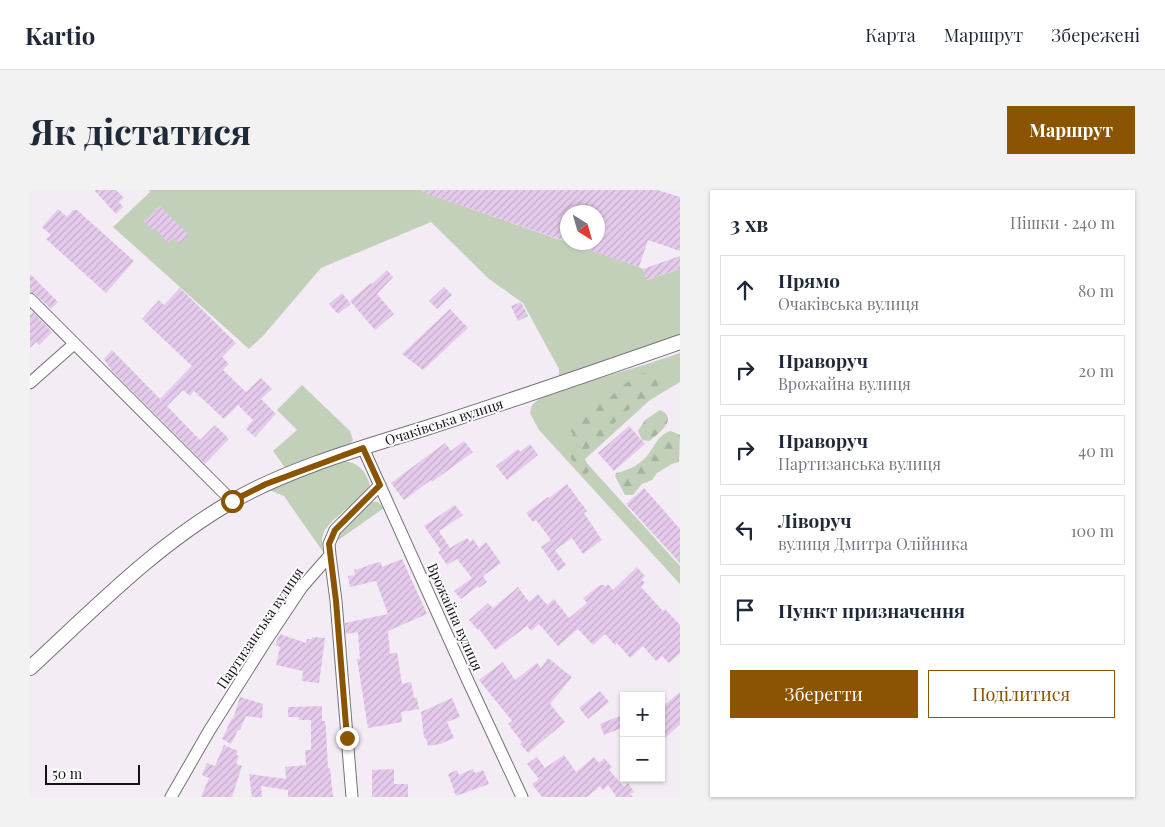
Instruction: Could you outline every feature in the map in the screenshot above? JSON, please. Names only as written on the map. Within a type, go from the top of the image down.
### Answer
[{"type":"street","points":[[30,299],[232,501]]},
{"type":"street","name":"Очаківська вулиця","points":[[30,668],[145,562],[232,501],[266,484],[363,448],[516,399],[680,342]]},
{"type":"street","points":[[30,383],[74,344]]},
{"type":"street","name":"Врожайна вулиця","points":[[363,448],[522,797]]},
{"type":"street","points":[[352,797],[336,601],[329,544],[335,530],[380,485]]},
{"type":"street","name":"Партизанська вулиця","points":[[171,797],[209,731],[264,644],[302,587],[330,555]]},
{"type":"green space","points":[[149,190],[426,190],[434,196],[560,240],[560,250],[590,250],[639,267],[643,269],[647,280],[680,269],[680,334],[559,376],[559,369],[523,303],[489,279],[431,222],[321,268],[263,336],[249,349],[113,227],[150,192]]},
{"type":"green space","points":[[680,353],[680,382],[650,400],[584,460],[680,566],[680,584],[539,430],[530,413],[532,405],[543,395]]},
{"type":"green space","points":[[645,373],[656,379],[660,391],[657,395],[641,401],[628,410],[606,432],[603,441],[597,446],[589,448],[584,453],[590,469],[586,475],[583,475],[570,456],[573,433],[565,429],[566,421],[570,417],[583,418],[590,409],[603,403],[639,374]]},
{"type":"green space","points":[[302,385],[350,431],[353,440],[347,447],[286,469],[273,451],[297,430],[277,410]]},
{"type":"green space","points":[[660,410],[668,417],[665,426],[649,441],[642,440],[638,431],[645,420]]},
{"type":"green space","points":[[671,431],[680,435],[679,462],[657,473],[652,480],[642,484],[633,495],[625,495],[615,476],[616,473],[641,462],[662,436]]},
{"type":"green space","points":[[342,461],[353,463],[364,471],[370,486],[327,527],[322,537],[323,552],[284,496],[269,490]]},
{"type":"green space","points":[[371,502],[378,502],[384,508],[334,543],[344,525]]},
{"type":"building","points":[[94,190],[116,190],[124,198],[119,202],[123,207],[116,214]]},
{"type":"building","points":[[422,190],[657,190],[680,197],[680,251],[648,240],[639,267],[589,250],[605,250],[605,205],[560,205],[560,239],[422,192]]},
{"type":"building","points":[[160,206],[189,235],[179,244],[174,238],[169,243],[154,228],[152,230],[144,222]]},
{"type":"building","points":[[58,209],[67,217],[73,210],[77,210],[134,261],[106,293],[46,239],[51,235],[42,227]]},
{"type":"building","points":[[680,256],[680,269],[646,280],[643,269]]},
{"type":"building","points":[[387,270],[393,277],[377,294],[394,314],[375,330],[350,301]]},
{"type":"building","points":[[30,274],[58,302],[51,309],[35,294],[30,292]]},
{"type":"building","points":[[444,287],[452,295],[437,309],[429,301]]},
{"type":"building","points":[[180,288],[236,343],[222,357],[229,364],[223,370],[246,392],[261,378],[272,389],[261,399],[276,414],[255,437],[246,429],[253,420],[238,405],[224,419],[194,391],[190,396],[183,390],[167,406],[200,440],[215,425],[229,439],[205,464],[112,371],[104,359],[112,350],[160,399],[192,366],[142,319],[159,300],[164,305]]},
{"type":"building","points":[[342,293],[351,304],[338,314],[329,304]]},
{"type":"building","points":[[521,302],[528,316],[518,321],[511,306]]},
{"type":"building","points":[[450,309],[468,328],[423,370],[402,354]]},
{"type":"building","points":[[33,312],[52,332],[39,345],[36,342],[30,348],[30,315]]},
{"type":"building","points":[[629,426],[645,444],[614,471],[598,453]]},
{"type":"building","points":[[464,441],[473,452],[404,500],[391,483],[445,443],[451,451]]},
{"type":"building","points":[[530,444],[538,455],[507,480],[496,466],[518,449],[520,452]]},
{"type":"building","points":[[567,484],[587,511],[584,513],[602,540],[583,554],[572,538],[555,550],[566,565],[558,571],[541,547],[551,540],[536,520],[533,522],[526,513]]},
{"type":"building","points":[[644,488],[680,529],[680,563],[626,504]]},
{"type":"building","points":[[455,505],[463,515],[439,531],[450,548],[467,538],[470,542],[473,539],[479,548],[486,542],[501,563],[483,576],[487,582],[479,588],[478,586],[461,599],[454,591],[472,578],[457,559],[447,565],[438,552],[441,550],[424,526]]},
{"type":"building","points":[[402,559],[427,614],[388,631],[390,654],[397,652],[402,684],[411,682],[414,698],[417,698],[419,709],[401,712],[402,722],[368,728],[357,659],[360,659],[358,632],[346,634],[345,623],[388,614],[376,581],[350,587],[348,576],[355,575],[354,570],[368,565],[381,562],[382,567]]},
{"type":"building","points":[[637,567],[645,576],[642,580],[645,583],[641,587],[663,611],[665,609],[680,625],[680,653],[669,663],[662,656],[656,661],[643,646],[630,658],[617,643],[615,645],[605,634],[593,645],[578,629],[558,646],[539,624],[531,631],[527,626],[495,650],[479,629],[469,620],[488,603],[493,608],[518,587],[529,602],[538,594],[547,605],[554,599],[569,618],[587,603],[583,598],[600,585],[605,587],[608,584],[613,590]]},
{"type":"building","points":[[280,634],[306,643],[307,639],[312,639],[312,637],[325,638],[319,683],[302,681],[303,671],[276,665],[280,647],[275,645]]},
{"type":"building","points":[[548,658],[572,677],[550,704],[565,722],[528,753],[508,724],[512,721],[479,680],[503,662],[515,680],[537,663],[541,668]]},
{"type":"building","points":[[600,691],[609,702],[588,719],[579,708]]},
{"type":"building","points":[[680,692],[680,724],[665,738],[665,737],[665,705]]},
{"type":"building","points":[[240,697],[263,704],[262,718],[246,716],[231,744],[222,739],[233,719]]},
{"type":"building","points":[[452,698],[460,717],[447,722],[454,738],[440,744],[428,746],[426,738],[424,738],[421,712]]},
{"type":"building","points":[[322,706],[322,721],[325,721],[328,769],[330,768],[333,797],[288,797],[288,790],[261,786],[262,797],[252,797],[249,774],[286,779],[285,767],[306,765],[305,750],[311,750],[311,720],[299,720],[299,717],[288,717],[288,707]]},
{"type":"building","points":[[620,716],[620,729],[604,735],[600,724]]},
{"type":"building","points":[[224,745],[238,751],[236,755],[239,756],[236,764],[242,766],[232,797],[201,797],[209,778],[202,775],[207,763],[215,766]]},
{"type":"building","points":[[564,755],[576,772],[594,757],[599,763],[604,758],[612,767],[609,770],[624,787],[628,783],[634,792],[630,794],[633,797],[615,797],[608,785],[603,790],[600,786],[587,797],[542,797],[532,784],[539,779],[527,764],[537,757],[545,768]]},
{"type":"building","points":[[394,769],[394,784],[408,784],[408,797],[372,797],[372,770]]},
{"type":"building","points":[[473,769],[475,773],[483,770],[489,784],[456,796],[448,774],[457,770],[459,775]]},
{"type":"route","points":[[232,501],[266,484],[363,448],[380,485],[335,530],[329,544],[336,601],[347,738]]}]
